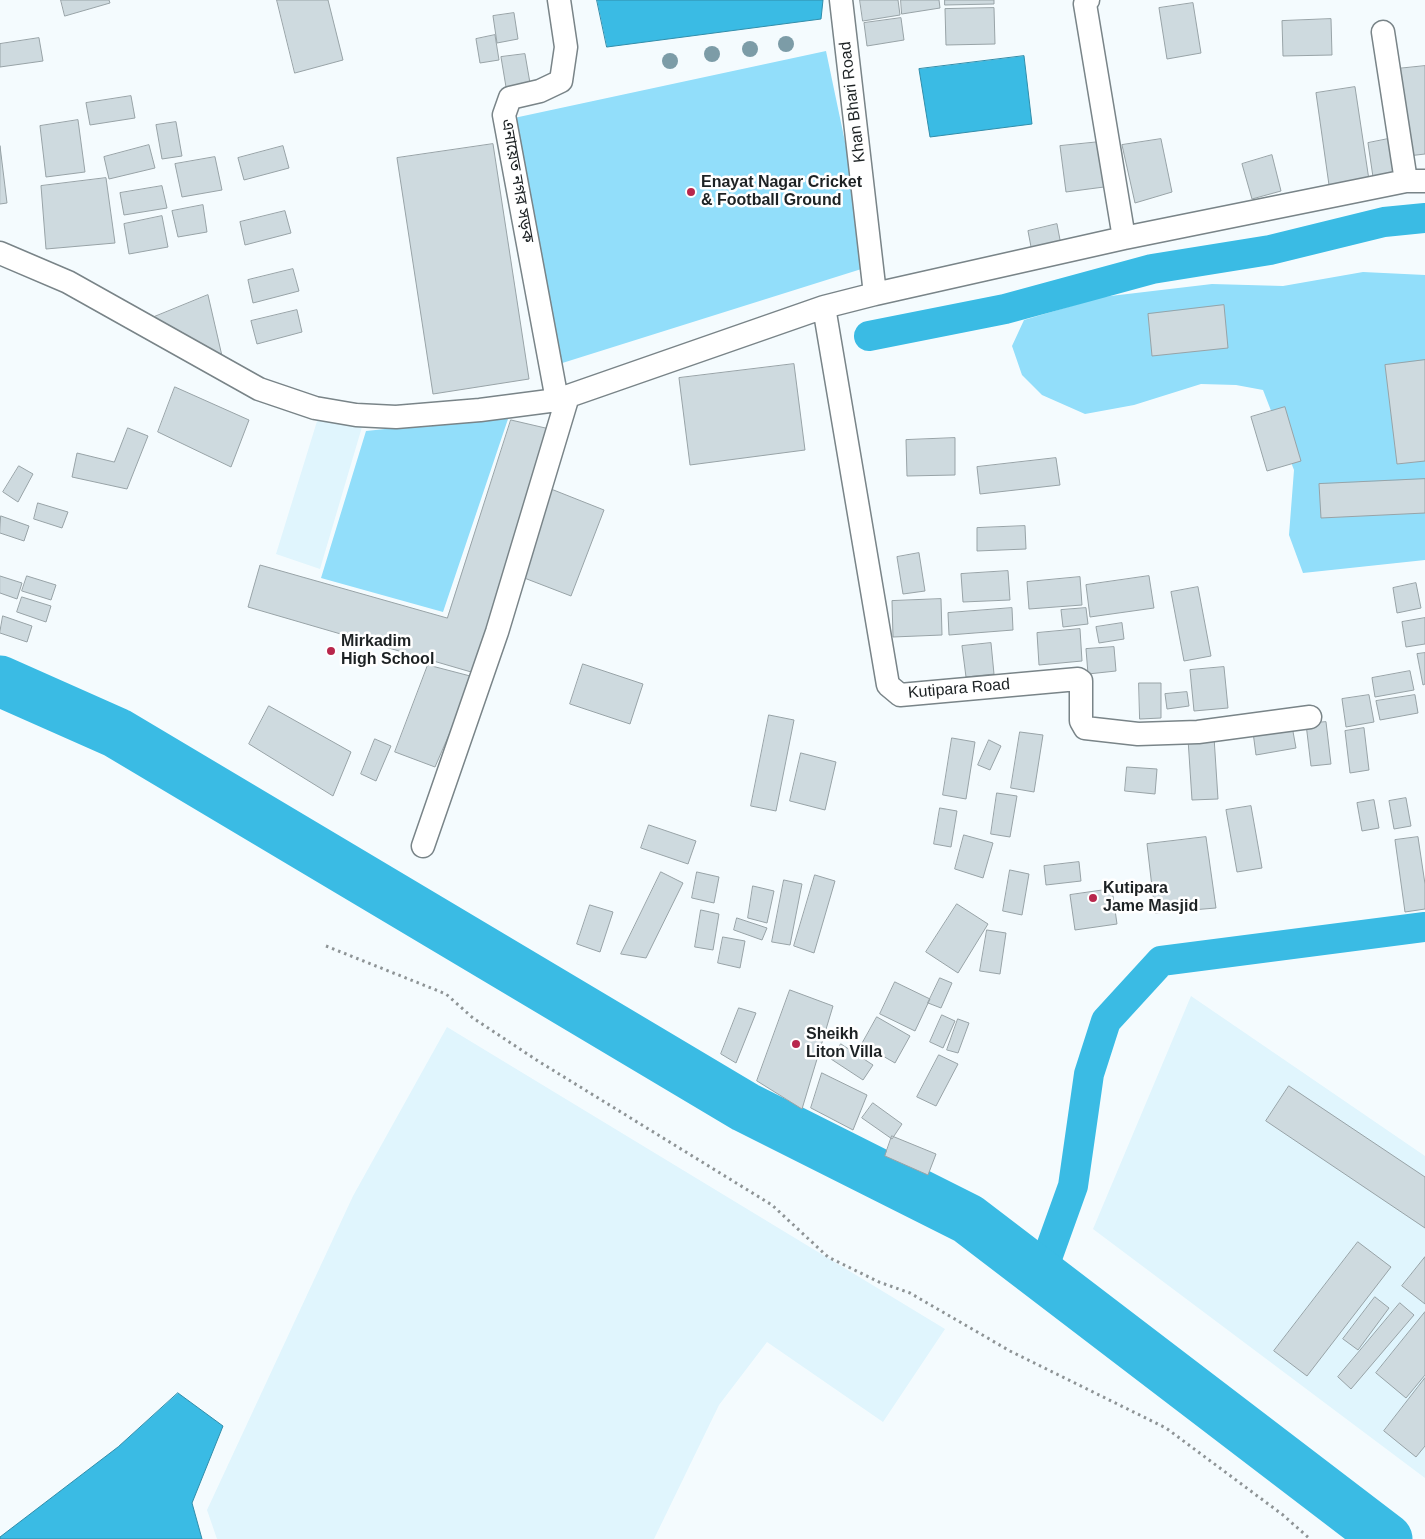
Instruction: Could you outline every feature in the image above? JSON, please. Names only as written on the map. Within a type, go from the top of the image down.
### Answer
[{"type":"street","name":"এনায়েত নগর সড়ক","points":[[558,0],[566,47],[562,81],[540,91],[510,98],[504,115],[563,398]]},
{"type":"street","name":"Khan Bhari Road","points":[[841,0],[875,294]]},
{"type":"street","points":[[1088,0],[1086,4],[1124,238]]},
{"type":"street","points":[[0,253],[68,282],[259,390],[315,408],[356,415],[396,417],[480,410],[563,398],[824,307],[875,294],[1124,238],[1415,181],[1383,32]]},
{"type":"street","name":"Kutipara Road","points":[[824,307],[888,685],[900,695],[1078,678],[1081,681],[1081,721],[1085,728],[1138,734],[1198,732],[1310,717]]},
{"type":"street","points":[[423,846],[497,632],[563,398]]},
{"type":"path","points":[[326,946],[446,994],[473,1018],[538,1061],[772,1205],[828,1257],[880,1282],[910,1293],[1010,1351],[1166,1428],[1283,1515],[1310,1539]]},
{"type":"shaded area","points":[[597,0],[823,0],[821,19],[607,47]]},
{"type":"shaded area","name":"Enayat Nagar Cricket & Football Ground","points":[[826,51],[871,266],[556,365],[514,118]]},
{"type":"shaded area","points":[[1024,56],[1032,124],[930,137],[919,69]]},
{"type":"shaded area","points":[[1363,272],[1425,275],[1425,560],[1303,573],[1289,535],[1294,470],[1263,390],[1236,385],[1201,384],[1134,405],[1085,414],[1042,395],[1022,375],[1012,346],[1024,320],[1102,297],[1212,284],[1283,286]]},
{"type":"shaded area","points":[[509,416],[443,612],[321,578],[366,431]]},
{"type":"shaded area","points":[[318,418],[362,427],[320,569],[276,554]]},
{"type":"shaded area","points":[[1191,996],[1425,1156],[1425,1478],[1093,1229]]},
{"type":"shaded area","points":[[447,1027],[945,1329],[883,1422],[767,1342],[719,1405],[654,1539],[217,1539],[207,1510],[353,1196]]},
{"type":"shaded area","points":[[178,1393],[223,1426],[192,1503],[202,1539],[0,1539],[0,1537],[118,1447]]},
{"type":"building","points":[[61,0],[109,0],[110,3],[65,16]]},
{"type":"building","points":[[277,0],[328,0],[343,60],[295,73]]},
{"type":"building","points":[[860,0],[898,0],[900,15],[863,21]]},
{"type":"building","points":[[901,0],[939,0],[940,8],[902,14]]},
{"type":"building","points":[[945,0],[994,0],[994,4],[945,5]]},
{"type":"building","points":[[1193,3],[1201,53],[1167,59],[1159,8]]},
{"type":"building","points":[[994,8],[995,44],[946,45],[945,9]]},
{"type":"building","points":[[514,13],[518,39],[497,43],[493,16]]},
{"type":"building","points":[[901,18],[904,40],[867,46],[864,23]]},
{"type":"building","points":[[1331,19],[1332,55],[1283,56],[1282,21]]},
{"type":"building","points":[[495,35],[499,60],[480,63],[476,39]]},
{"type":"building","points":[[39,38],[43,61],[0,67],[0,44]]},
{"type":"building","points":[[525,54],[530,83],[506,87],[501,57]]},
{"type":"building","points":[[1425,66],[1425,154],[1408,156],[1396,69]]},
{"type":"building","points":[[1355,87],[1369,180],[1329,185],[1316,93]]},
{"type":"building","points":[[131,96],[135,118],[90,125],[86,103]]},
{"type":"building","points":[[78,120],[85,172],[46,177],[40,126]]},
{"type":"building","points":[[176,122],[182,156],[162,159],[156,125]]},
{"type":"building","points":[[1393,138],[1397,173],[1373,177],[1368,143]]},
{"type":"building","points":[[1161,139],[1172,192],[1135,203],[1122,145]]},
{"type":"building","points":[[1100,142],[1104,187],[1066,192],[1060,146]]},
{"type":"building","points":[[493,144],[529,379],[433,394],[397,158]]},
{"type":"building","points":[[149,145],[155,168],[109,179],[104,157]]},
{"type":"building","points":[[0,146],[7,203],[0,204]]},
{"type":"building","points":[[283,146],[289,168],[244,180],[238,158]]},
{"type":"building","points":[[1272,155],[1281,191],[1252,199],[1242,164]]},
{"type":"building","points":[[215,157],[222,190],[182,197],[175,164]]},
{"type":"building","points":[[106,178],[115,243],[46,249],[41,186]]},
{"type":"building","points":[[162,186],[167,208],[124,215],[120,193]]},
{"type":"building","points":[[203,205],[207,232],[178,237],[172,211]]},
{"type":"building","points":[[285,211],[291,233],[245,245],[240,222]]},
{"type":"building","points":[[162,216],[168,247],[129,254],[124,224]]},
{"type":"building","points":[[1057,224],[1061,245],[1032,252],[1028,231]]},
{"type":"building","points":[[293,269],[299,291],[253,303],[248,280]]},
{"type":"building","points":[[208,295],[222,356],[154,317]]},
{"type":"building","points":[[1224,305],[1228,348],[1152,356],[1148,314]]},
{"type":"building","points":[[297,310],[302,332],[257,344],[251,321]]},
{"type":"building","points":[[1425,360],[1425,461],[1397,464],[1385,365]]},
{"type":"building","points":[[794,364],[805,450],[690,465],[679,378]]},
{"type":"building","points":[[175,387],[249,420],[231,467],[158,432]]},
{"type":"building","points":[[1285,407],[1301,461],[1267,471],[1251,417]]},
{"type":"building","name":"Mirkadim High School","points":[[511,420],[554,430],[478,674],[248,607],[260,565],[447,618]]},
{"type":"building","points":[[128,428],[148,436],[127,489],[72,477],[77,453],[114,462]]},
{"type":"building","points":[[955,438],[955,475],[907,476],[906,440]]},
{"type":"building","points":[[1056,458],[1060,485],[980,494],[977,467]]},
{"type":"building","points":[[19,466],[33,474],[18,502],[3,492]]},
{"type":"building","points":[[1425,479],[1425,513],[1321,518],[1319,484]]},
{"type":"building","points":[[551,489],[604,510],[571,596],[519,576]]},
{"type":"building","points":[[38,503],[68,512],[62,528],[34,519]]},
{"type":"building","points":[[1,516],[29,526],[24,541],[0,533]]},
{"type":"building","points":[[1025,526],[1026,549],[977,551],[977,528]]},
{"type":"building","points":[[919,553],[925,591],[903,594],[897,557]]},
{"type":"building","points":[[1008,571],[1010,600],[963,602],[961,574]]},
{"type":"building","points":[[0,576],[22,583],[17,599],[0,593]]},
{"type":"building","points":[[27,576],[56,585],[51,600],[22,591]]},
{"type":"building","points":[[1149,576],[1154,608],[1090,617],[1086,585]]},
{"type":"building","points":[[1080,577],[1082,605],[1029,609],[1027,582]]},
{"type":"building","points":[[1416,583],[1421,608],[1397,613],[1393,588]]},
{"type":"building","points":[[1198,587],[1211,656],[1184,661],[1171,592]]},
{"type":"building","points":[[22,597],[51,606],[46,622],[17,612]]},
{"type":"building","points":[[941,599],[942,635],[893,637],[892,601]]},
{"type":"building","points":[[1012,608],[1013,630],[949,635],[948,613]]},
{"type":"building","points":[[1086,608],[1088,624],[1063,627],[1061,610]]},
{"type":"building","points":[[3,616],[32,626],[27,642],[0,633]]},
{"type":"building","points":[[1425,618],[1425,644],[1406,647],[1402,622]]},
{"type":"building","points":[[1122,623],[1124,639],[1099,643],[1096,627]]},
{"type":"building","points":[[1080,629],[1082,661],[1039,665],[1037,633]]},
{"type":"building","points":[[991,643],[994,674],[966,677],[962,646]]},
{"type":"building","points":[[1114,647],[1116,671],[1088,674],[1086,649]]},
{"type":"building","points":[[1425,653],[1425,684],[1423,685],[1417,654]]},
{"type":"building","points":[[583,664],[643,684],[630,724],[570,704]]},
{"type":"building","points":[[428,665],[474,677],[435,767],[395,752]]},
{"type":"building","points":[[1224,667],[1228,708],[1194,711],[1190,670]]},
{"type":"building","points":[[1410,671],[1414,690],[1375,697],[1372,678]]},
{"type":"building","points":[[1139,683],[1161,683],[1161,718],[1140,719]]},
{"type":"building","points":[[1187,692],[1189,706],[1167,709],[1165,694]]},
{"type":"building","points":[[1369,695],[1374,722],[1346,727],[1342,699]]},
{"type":"building","points":[[1415,695],[1418,713],[1380,720],[1376,701]]},
{"type":"building","points":[[269,706],[351,752],[333,796],[249,744]]},
{"type":"building","points":[[769,715],[794,720],[776,811],[751,806]]},
{"type":"building","points":[[1326,722],[1331,764],[1311,766],[1306,724]]},
{"type":"building","points":[[1292,726],[1296,748],[1256,755],[1253,732]]},
{"type":"building","points":[[1364,728],[1369,770],[1350,773],[1345,731]]},
{"type":"building","points":[[1020,732],[1043,735],[1034,792],[1011,788]]},
{"type":"building","points":[[1214,737],[1218,799],[1192,800],[1188,739]]},
{"type":"building","points":[[952,738],[975,742],[966,799],[943,795]]},
{"type":"building","points":[[375,739],[391,746],[376,781],[361,774]]},
{"type":"building","points":[[989,740],[1001,746],[990,770],[978,765]]},
{"type":"building","points":[[801,753],[836,762],[825,810],[790,801]]},
{"type":"building","points":[[1127,767],[1157,769],[1155,794],[1125,791]]},
{"type":"building","points":[[997,793],[1017,796],[1010,837],[991,834]]},
{"type":"building","points":[[1406,798],[1411,826],[1394,829],[1389,801]]},
{"type":"building","points":[[1374,800],[1379,828],[1362,831],[1357,803]]},
{"type":"building","points":[[1251,806],[1262,868],[1237,872],[1226,810]]},
{"type":"building","points":[[940,808],[957,811],[951,847],[934,844]]},
{"type":"building","points":[[649,825],[696,841],[688,864],[641,848]]},
{"type":"building","points":[[964,835],[993,843],[983,878],[955,869]]},
{"type":"building","points":[[1206,837],[1216,908],[1155,913],[1147,844]]},
{"type":"building","points":[[1418,837],[1425,884],[1425,909],[1405,912],[1395,840]]},
{"type":"building","points":[[1079,862],[1081,881],[1046,885],[1044,866]]},
{"type":"building","points":[[1010,870],[1029,874],[1022,915],[1003,911]]},
{"type":"building","points":[[661,872],[683,883],[646,958],[621,954]]},
{"type":"building","points":[[697,872],[719,877],[714,903],[692,898]]},
{"type":"building","points":[[815,875],[835,881],[814,953],[794,946]]},
{"type":"building","points":[[784,880],[802,884],[790,945],[772,942]]},
{"type":"building","points":[[753,886],[774,891],[767,923],[748,918]]},
{"type":"building","points":[[1112,889],[1117,924],[1075,930],[1070,895]]},
{"type":"building","points":[[957,904],[988,924],[958,973],[926,952]]},
{"type":"building","points":[[590,905],[613,912],[600,952],[577,944]]},
{"type":"building","points":[[701,910],[719,914],[713,950],[695,947]]},
{"type":"building","points":[[737,918],[767,928],[762,940],[734,930]]},
{"type":"building","points":[[987,930],[1006,933],[1000,974],[980,971]]},
{"type":"building","points":[[723,937],[745,941],[740,968],[718,963]]},
{"type":"building","points":[[940,978],[952,983],[941,1008],[928,1003]]},
{"type":"building","points":[[895,982],[930,999],[915,1031],[880,1014]]},
{"type":"building","name":"Sheikh Liton Villa","points":[[790,990],[833,1006],[802,1109],[757,1081]]},
{"type":"building","points":[[739,1008],[756,1013],[736,1063],[721,1054]]},
{"type":"building","points":[[942,1015],[955,1021],[943,1048],[930,1042]]},
{"type":"building","points":[[877,1017],[910,1036],[895,1063],[862,1044]]},
{"type":"building","points":[[958,1019],[969,1023],[958,1053],[947,1050]]},
{"type":"building","points":[[841,1044],[873,1065],[863,1080],[831,1059]]},
{"type":"building","points":[[939,1055],[958,1064],[936,1106],[917,1097]]},
{"type":"building","points":[[822,1073],[867,1095],[853,1130],[811,1108]]},
{"type":"building","points":[[1289,1086],[1425,1177],[1425,1228],[1266,1121]]},
{"type":"building","points":[[873,1103],[902,1124],[892,1139],[862,1118]]},
{"type":"building","points":[[892,1136],[936,1154],[928,1175],[885,1156]]},
{"type":"building","points":[[1358,1242],[1391,1267],[1307,1376],[1274,1351]]},
{"type":"building","points":[[1425,1257],[1425,1304],[1402,1286]]},
{"type":"building","points":[[1375,1297],[1389,1308],[1358,1350],[1343,1339]]},
{"type":"building","points":[[1400,1303],[1414,1315],[1351,1389],[1338,1377]]},
{"type":"building","points":[[1425,1312],[1425,1375],[1406,1398],[1376,1373]]},
{"type":"building","points":[[1425,1378],[1425,1446],[1416,1457],[1384,1431]]},
{"type":"waterway","points":[[869,336],[1005,309],[1152,269],[1270,250],[1384,222],[1425,218]]},
{"type":"waterway","points":[[0,681],[117,733],[745,1107],[968,1219],[1387,1539]]},
{"type":"waterway","points":[[1041,1275],[1073,1186],[1089,1074],[1106,1021],[1161,961],[1425,927]]},
{"type":"place","name":"Enayat Nagar Cricket & Football Ground","points":[[691,192]]},
{"type":"place","name":"Mirkadim High School","points":[[331,651]]},
{"type":"place","name":"Kutipara Jame Masjid","points":[[1093,898]]},
{"type":"place","name":"Sheikh Liton Villa","points":[[796,1044]]}]
